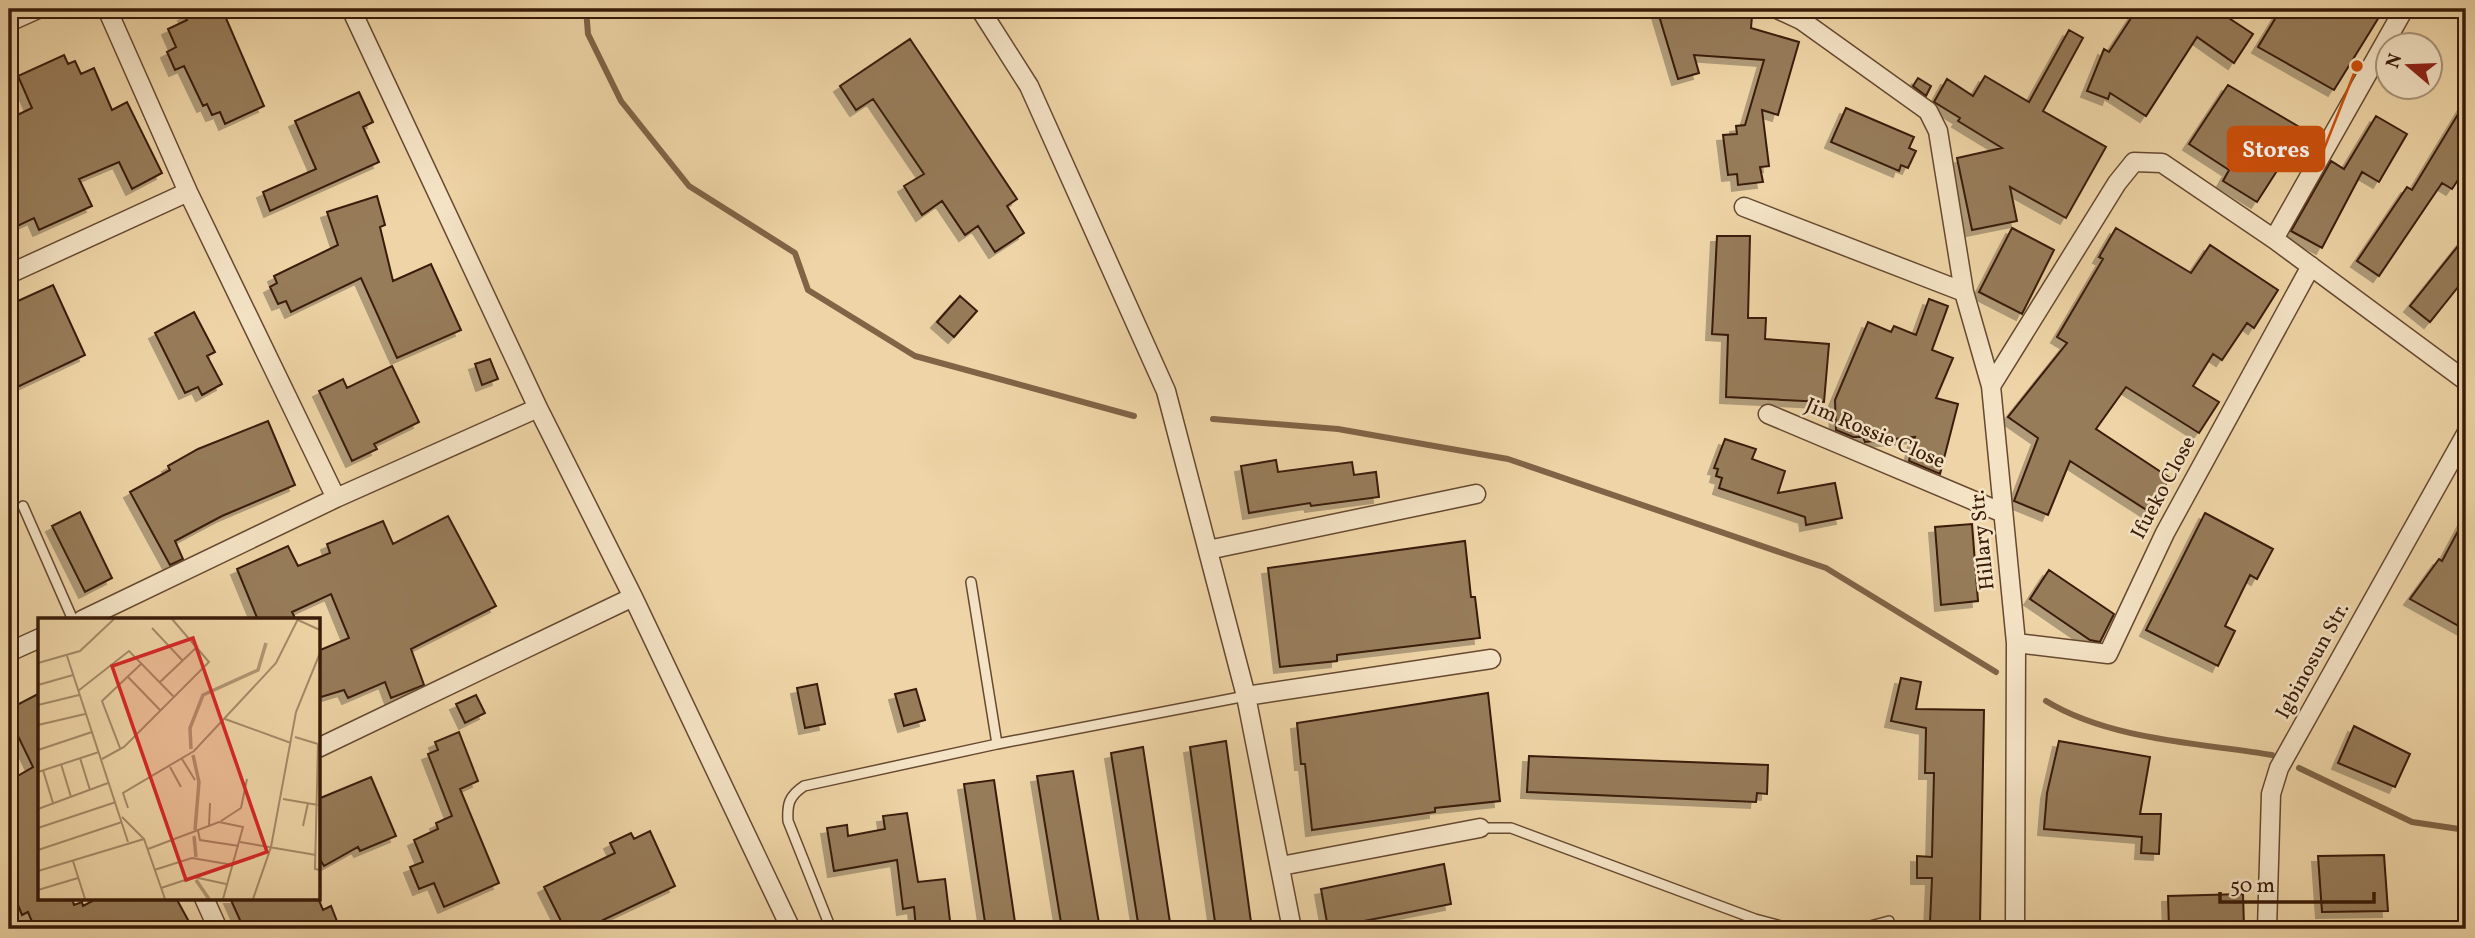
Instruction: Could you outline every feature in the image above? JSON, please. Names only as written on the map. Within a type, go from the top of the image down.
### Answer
[{"type":"street","points":[[9,22],[38,9]]},
{"type":"street","points":[[107,9],[188,192],[336,498]]},
{"type":"street","points":[[351,9],[538,408],[633,597],[791,929]]},
{"type":"street","points":[[980,9],[1029,86],[1166,391],[1246,696],[1292,929]]},
{"type":"street","name":"Hillary Str.","points":[[1777,9],[1801,20],[1928,111],[1938,131],[1964,292],[1991,386],[2016,643],[2015,929]]},
{"type":"street","points":[[2274,239],[2404,9]]},
{"type":"street","points":[[1991,386],[2117,183],[2134,162],[2162,163],[2274,239],[2466,381]]},
{"type":"street","points":[[9,274],[188,192]]},
{"type":"street","points":[[1744,207],[1964,292]]},
{"type":"street","name":"Ifueko Close","points":[[2016,643],[2109,653],[2165,533],[2311,266]]},
{"type":"street","points":[[86,618],[336,498],[538,408]]},
{"type":"street","name":"Jim Rossie Close","points":[[1768,414],[2003,513]]},
{"type":"street","name":"Igbinosun Str.","points":[[2267,929],[2271,794],[2279,768],[2466,433]]},
{"type":"street","points":[[1208,550],[1476,494]]},
{"type":"street","points":[[320,747],[633,597]]},
{"type":"street","points":[[9,652],[38,639]]},
{"type":"street","points":[[1246,696],[1491,659]]},
{"type":"street","points":[[1281,866],[1480,828]]},
{"type":"street","points":[[205,900],[218,929]]},
{"type":"lane","points":[[23,506],[72,618]]},
{"type":"lane","points":[[971,582],[997,744]]},
{"type":"lane","points":[[831,929],[788,821],[787,805],[793,793],[804,786],[997,744],[1246,696]]},
{"type":"lane","points":[[1480,828],[1511,828],[1755,919],[1792,929]]},
{"type":"lane","points":[[1859,929],[1889,921]]},
{"type":"building","points":[[197,9],[222,9],[264,106],[225,124],[220,112],[212,115],[207,104],[203,106],[184,66],[175,70],[167,52],[176,47],[168,29],[187,20],[184,15]]},
{"type":"building","points":[[1657,9],[1752,16],[1751,28],[1799,42],[1778,115],[1762,110],[1769,166],[1760,167],[1763,182],[1738,185],[1737,174],[1728,175],[1723,135],[1737,134],[1736,126],[1745,125],[1764,60],[1694,55],[1699,73],[1678,79]]},
{"type":"building","points":[[2137,9],[2184,9],[2196,16],[2201,9],[2215,9],[2253,34],[2234,63],[2197,37],[2146,116],[2110,93],[2108,99],[2087,91],[2104,49],[2109,52]]},
{"type":"building","points":[[2281,9],[2384,9],[2334,90],[2258,47]]},
{"type":"building","points":[[2069,30],[2083,38],[2043,111],[2106,147],[2066,218],[2010,187],[2017,221],[1972,230],[1957,158],[2002,148],[1958,121],[1960,118],[1934,102],[1947,79],[1973,96],[1985,76],[2029,102]]},
{"type":"building","points":[[910,39],[1017,199],[1007,206],[1024,233],[995,252],[978,226],[965,235],[942,201],[922,215],[904,186],[924,174],[873,99],[856,110],[840,86]]},
{"type":"building","points":[[64,55],[68,64],[75,61],[81,74],[94,68],[112,110],[127,102],[162,173],[132,189],[119,162],[79,179],[92,206],[39,230],[34,218],[9,230],[9,119],[32,108],[18,76]]},
{"type":"building","points":[[1918,78],[1931,86],[1926,96],[1913,86]]},
{"type":"building","points":[[2228,85],[2308,132],[2296,152],[2291,149],[2257,202],[2223,181],[2229,170],[2189,144]]},
{"type":"building","points":[[359,92],[373,122],[363,127],[379,162],[270,211],[263,192],[316,169],[295,121]]},
{"type":"building","points":[[2466,101],[2466,168],[2452,189],[2442,183],[2379,276],[2357,261],[2407,187],[2412,190]]},
{"type":"building","points":[[1846,108],[1914,137],[1909,148],[1916,151],[1908,168],[1901,165],[1899,171],[1831,142]]},
{"type":"building","points":[[2376,116],[2407,134],[2379,182],[2362,172],[2322,248],[2291,231],[2331,161],[2344,169]]},
{"type":"building","points":[[377,196],[385,225],[380,227],[393,281],[431,264],[461,330],[397,358],[361,278],[291,312],[286,301],[278,304],[270,287],[277,283],[274,276],[338,245],[327,212]]},
{"type":"building","points":[[2012,228],[2054,250],[2022,314],[1979,292]]},
{"type":"building","points":[[2116,228],[2191,273],[2210,245],[2278,290],[2254,328],[2247,323],[2222,360],[2213,354],[2193,386],[2219,402],[2199,433],[2126,387],[2096,429],[2170,478],[2148,511],[2070,461],[2048,515],[2014,501],[2038,438],[2008,417],[2067,343],[2057,337],[2103,259],[2099,257]]},
{"type":"building","points":[[1717,236],[1750,236],[1748,318],[1766,318],[1765,339],[1829,344],[1824,402],[1726,397],[1728,335],[1712,334]]},
{"type":"building","points":[[2466,236],[2466,277],[2430,322],[2410,306]]},
{"type":"building","points":[[53,285],[85,355],[9,391],[9,305]]},
{"type":"building","points":[[960,296],[977,311],[954,337],[937,322]]},
{"type":"building","points":[[1929,299],[1948,306],[1932,350],[1953,358],[1936,398],[1958,404],[1940,474],[1909,461],[1915,437],[1865,442],[1863,437],[1853,437],[1836,430],[1835,400],[1868,322],[1891,332],[1894,326],[1916,335]]},
{"type":"building","points":[[194,312],[215,352],[207,356],[222,384],[202,395],[198,387],[185,393],[155,333]]},
{"type":"building","points":[[490,359],[498,379],[482,385],[475,364]]},
{"type":"building","points":[[392,366],[419,422],[374,444],[377,449],[352,461],[319,391],[343,379],[347,388]]},
{"type":"building","points":[[268,421],[295,485],[222,516],[175,541],[183,559],[170,565],[130,492],[170,470],[168,466],[198,449]]},
{"type":"building","points":[[1725,439],[1756,449],[1752,459],[1785,471],[1778,493],[1835,483],[1842,518],[1806,525],[1805,517],[1719,488],[1722,478],[1716,476],[1718,469],[1714,468]]},
{"type":"building","points":[[1276,460],[1278,472],[1352,462],[1354,475],[1376,472],[1379,497],[1311,506],[1310,503],[1249,513],[1241,466]]},
{"type":"building","points":[[80,512],[112,578],[85,592],[52,526]]},
{"type":"building","points":[[2205,513],[2273,549],[2257,579],[2250,575],[2225,626],[2235,631],[2218,666],[2146,630]]},
{"type":"building","points":[[448,516],[496,606],[411,649],[424,685],[391,698],[385,682],[348,698],[344,690],[320,697],[320,650],[349,638],[331,594],[292,612],[295,618],[257,618],[237,569],[288,546],[298,566],[330,553],[327,544],[383,521],[393,544]]},
{"type":"building","points":[[2466,516],[2466,630],[2410,599],[2439,559],[2442,561]]},
{"type":"building","points":[[1972,524],[1978,601],[1941,605],[1935,527]]},
{"type":"building","points":[[1465,541],[1471,597],[1475,597],[1480,638],[1337,655],[1337,661],[1280,667],[1268,568]]},
{"type":"building","points":[[2049,570],[2114,614],[2100,642],[2090,640],[2030,599]]},
{"type":"building","points":[[1901,678],[1921,682],[1916,709],[1984,710],[1980,923],[1930,922],[1932,878],[1917,878],[1917,856],[1932,857],[1934,773],[1925,773],[1926,728],[1891,721]]},
{"type":"building","points":[[817,684],[825,724],[805,728],[797,688]]},
{"type":"building","points":[[916,689],[925,720],[904,726],[895,694]]},
{"type":"building","points":[[1488,693],[1500,801],[1435,808],[1435,812],[1312,830],[1305,764],[1301,764],[1297,723]]},
{"type":"building","points":[[38,694],[38,900],[73,900],[74,905],[82,902],[83,906],[94,900],[177,900],[193,929],[35,929],[28,912],[22,915],[9,883],[9,781],[33,767],[18,736],[9,740],[9,709]]},
{"type":"building","points":[[476,695],[485,713],[465,723],[456,704]]},
{"type":"building","points":[[2354,726],[2410,754],[2395,787],[2338,763]]},
{"type":"building","points":[[459,732],[478,781],[460,789],[499,883],[444,907],[434,883],[419,889],[410,867],[423,862],[414,840],[438,829],[436,823],[452,816],[428,754],[438,750],[435,742]]},
{"type":"building","points":[[1226,741],[1252,929],[1216,929],[1190,747]]},
{"type":"building","points":[[2059,741],[2150,757],[2140,814],[2161,814],[2159,854],[2141,853],[2142,837],[2044,829],[2047,793]]},
{"type":"building","points":[[1143,747],[1171,929],[1139,929],[1111,753]]},
{"type":"building","points":[[1529,756],[1768,765],[1767,794],[1757,793],[1756,802],[1527,792]]},
{"type":"building","points":[[1073,771],[1100,929],[1062,929],[1037,776]]},
{"type":"building","points":[[371,777],[396,836],[360,851],[358,847],[324,866],[320,859],[320,798]]},
{"type":"building","points":[[994,780],[1016,929],[986,929],[964,784]]},
{"type":"building","points":[[907,813],[918,882],[945,879],[951,929],[916,929],[914,907],[903,909],[897,860],[834,871],[827,828],[847,825],[848,836],[885,829],[883,816]]},
{"type":"building","points":[[650,831],[675,886],[603,920],[607,929],[565,929],[544,887],[615,853],[610,843],[631,833],[634,839]]},
{"type":"building","points":[[2384,855],[2388,911],[2322,912],[2318,856]]},
{"type":"building","points":[[1444,864],[1451,904],[1328,928],[1321,889]]},
{"type":"building","points":[[2243,894],[2244,927],[2169,929],[2168,896]]},
{"type":"building","points":[[231,900],[319,900],[323,910],[331,906],[340,929],[244,929]]},
{"type":"waterway","points":[[586,9],[588,34],[621,101],[689,186],[795,253],[808,290],[915,356],[1134,416]]},
{"type":"waterway","points":[[1213,419],[1338,429],[1508,459],[1826,568],[1996,672]]},
{"type":"waterway","points":[[2046,701],[2071,714],[2126,732],[2272,755]]},
{"type":"waterway","points":[[2299,768],[2412,822],[2466,830]]},
{"type":"place","name":"Stores","points":[[2357,66]]}]
